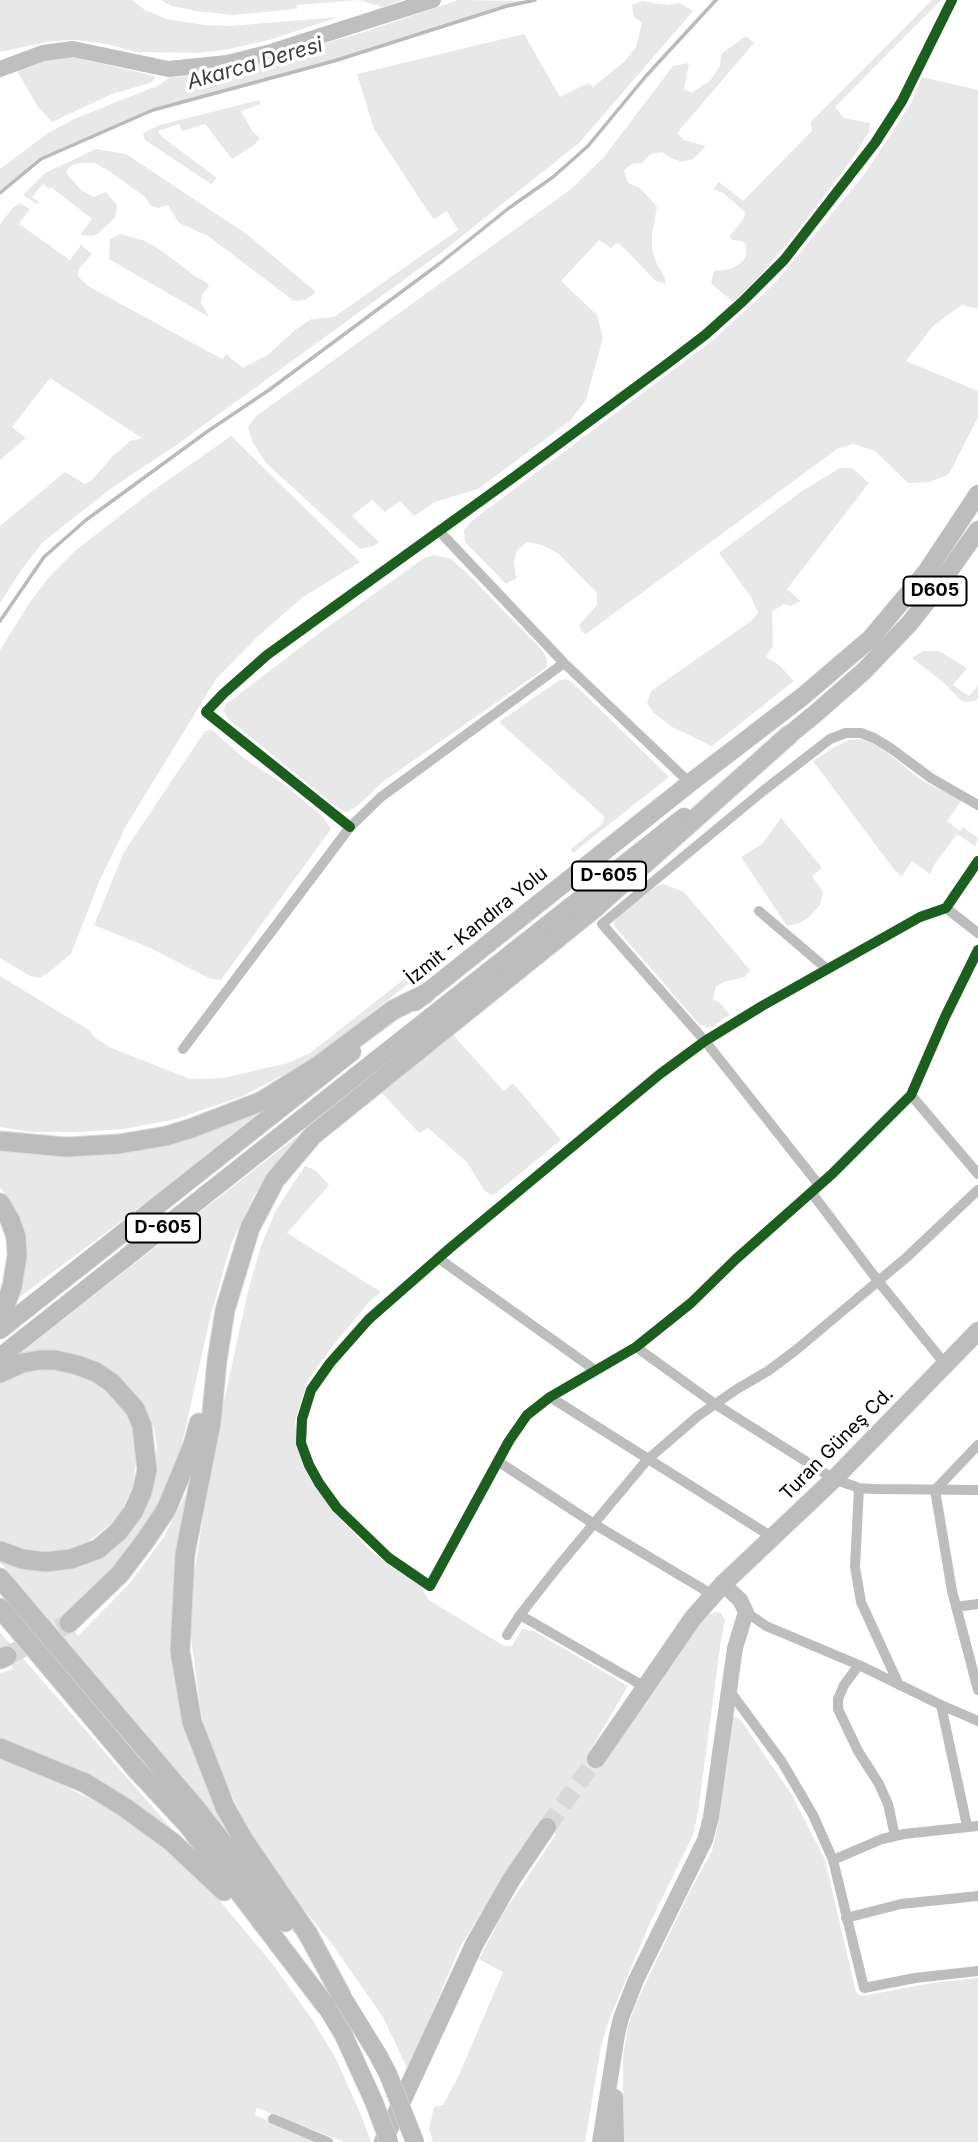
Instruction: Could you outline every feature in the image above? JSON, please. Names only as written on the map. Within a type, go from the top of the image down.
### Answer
[{"type":"highway","points":[[334,2000],[308,1934],[243,1839],[225,1807],[192,1722],[180,1651],[185,1554],[211,1423],[225,1310],[250,1228],[275,1180],[313,1135],[553,943],[789,735]]},
{"type":"highway","points":[[0,1141],[66,1147],[119,1144],[192,1129],[262,1101],[318,1066],[393,1010],[425,994]]},
{"type":"highway","points":[[0,1203],[16,1237],[17,1256],[12,1287],[0,1311]]},
{"type":"highway","points":[[0,1373],[22,1363],[55,1360],[96,1372],[112,1383],[135,1409],[144,1439],[147,1470],[134,1512],[118,1532],[98,1549],[71,1559],[45,1563],[0,1551]]},
{"type":"highway","points":[[69,1623],[120,1574],[166,1510],[193,1445],[217,1361]]},
{"type":"highway","points":[[0,1578],[198,1811],[334,2000]]},
{"type":"highway","points":[[0,1608],[136,1769],[187,1824],[334,2000]]},
{"type":"highway","points":[[0,1748],[85,1783],[172,1842],[213,1879],[334,2000]]},
{"type":"main road","points":[[0,58],[21,49],[64,43],[84,44],[173,61],[240,54],[412,0]]},
{"type":"main road","points":[[0,69],[43,52],[73,49],[168,69],[227,64],[433,0]]},
{"type":"main road","name":"İzmit - Kandıra Yolu","points":[[0,1330],[802,697],[871,638],[927,571],[978,494]]},
{"type":"main road","name":"D605","points":[[887,648],[932,595],[978,530]]},
{"type":"main road","name":"D-605","points":[[0,1357],[789,735],[887,648]]},
{"type":"main road","name":"Turan Güneş Cd.","points":[[596,1759],[693,1618],[718,1590],[834,1479],[978,1331]]},
{"type":"main road","points":[[600,2142],[617,2035],[627,2000],[705,1840],[711,1817],[735,1647],[746,1612],[740,1600],[718,1590]]},
{"type":"main road","points":[[383,2142],[475,1943],[511,1880],[547,1827]]},
{"type":"main road","points":[[334,2000],[378,2055],[415,2142]]},
{"type":"main road","points":[[334,2000],[348,2045],[389,2142]]},
{"type":"main road","points":[[613,2063],[616,2142]]},
{"type":"street","points":[[350,827],[206,712],[267,655],[667,364],[705,335],[765,281],[887,126],[952,0]]},
{"type":"street","points":[[439,531],[564,663],[690,783]]},
{"type":"street","points":[[183,1049],[350,827],[381,797],[564,663]]},
{"type":"street","points":[[945,1364],[878,1281],[815,1189],[705,1041],[603,924],[763,791],[830,739],[846,733],[861,733],[874,738],[931,778],[978,805]]},
{"type":"street","points":[[978,861],[946,908],[920,917],[705,1041],[592,1129],[369,1319],[330,1363],[311,1390],[302,1419],[301,1443],[309,1465],[337,1508],[389,1558],[430,1586],[509,1441],[527,1415],[550,1397],[636,1347],[691,1303],[865,1142],[911,1095],[978,950]]},
{"type":"street","points":[[946,908],[978,933]]},
{"type":"street","points":[[759,911],[827,970]]},
{"type":"street","points":[[911,1095],[978,1174]]},
{"type":"street","points":[[507,1635],[520,1615],[647,1460],[715,1404],[796,1350],[907,1257],[978,1190]]},
{"type":"street","points":[[438,1258],[595,1370]]},
{"type":"street","points":[[636,1347],[715,1404],[834,1479],[859,1488],[978,1490]]},
{"type":"street","points":[[550,1397],[772,1537]]},
{"type":"street","points":[[978,1444],[935,1490],[956,1607],[978,1690]]},
{"type":"street","points":[[499,1462],[594,1524],[718,1590]]},
{"type":"street","points":[[859,1488],[855,1567],[860,1602],[899,1685]]},
{"type":"street","points":[[956,1607],[978,1604]]},
{"type":"street","points":[[746,1612],[766,1626],[859,1665],[978,1721]]},
{"type":"street","points":[[520,1615],[645,1687]]},
{"type":"street","points":[[859,1665],[844,1685],[838,1699],[838,1709],[844,1725],[888,1804],[895,1836]]},
{"type":"street","points":[[729,1690],[782,1762],[813,1815],[833,1860],[864,1988],[915,1978],[978,1971]]},
{"type":"street","points":[[833,1860],[882,1839],[928,1830],[972,1826],[941,1705]]},
{"type":"street","points":[[846,1918],[901,1904],[978,1896]]},
{"type":"street","points":[[273,2119],[328,2142]]},
{"type":"shaded area","points":[[0,0],[132,0],[145,10],[167,19],[205,25],[230,26],[339,17],[269,40],[198,53],[136,52],[77,40],[51,41],[0,52]]},
{"type":"shaded area","points":[[160,0],[359,0],[297,5],[297,9],[233,15],[195,11],[172,6]]},
{"type":"shaded area","points":[[359,0],[402,0],[383,7]]},
{"type":"shaded area","points":[[458,0],[527,1],[334,61],[153,110],[41,159],[0,193],[0,169],[48,133],[74,119],[159,85],[170,77],[208,75],[234,70],[364,32]]},
{"type":"shaded area","points":[[932,0],[941,0],[835,107],[844,118],[870,123],[869,132],[793,237],[733,302],[711,283],[714,271],[731,269],[746,256],[746,244],[731,240],[730,236],[744,218],[745,212],[723,193],[713,189],[719,182],[743,201],[812,131],[811,122]]},
{"type":"shaded area","points":[[642,1],[667,5],[680,3],[693,11],[579,143],[438,255],[175,446],[113,487],[43,542],[0,603],[0,526],[65,472],[85,484],[130,441],[142,438],[50,378],[12,427],[26,438],[0,460],[0,224],[12,209],[19,203],[30,209],[19,224],[70,260],[81,245],[92,254],[78,270],[78,276],[88,286],[222,359],[226,354],[243,368],[269,354],[311,319],[334,317],[458,230],[447,211],[434,219],[429,213],[374,129],[357,74],[524,34],[560,97],[588,83],[593,87],[625,61],[636,47],[642,23],[634,17],[632,5]]},
{"type":"shaded area","points":[[746,36],[754,43],[677,133],[684,140],[706,146],[693,159],[682,162],[662,152],[651,154],[642,163],[632,164],[624,170],[628,183],[640,188],[657,207],[652,249],[665,284],[655,280],[618,242],[611,248],[599,240],[561,281],[597,315],[603,338],[586,400],[570,421],[478,489],[435,502],[414,516],[400,501],[385,512],[372,500],[352,516],[379,542],[360,549],[266,463],[253,443],[248,427],[255,417],[571,189],[603,158],[673,66],[689,63],[684,89],[691,93],[710,81],[720,66],[721,54]]},
{"type":"shaded area","points":[[59,57],[73,57],[155,76],[150,83],[112,94],[52,122],[38,107],[16,69]]},
{"type":"shaded area","points":[[922,77],[978,90],[978,309],[962,305],[933,326],[906,361],[978,391],[978,417],[949,474],[930,482],[908,483],[875,451],[853,444],[837,449],[586,634],[579,625],[597,605],[597,593],[559,554],[542,545],[527,542],[517,550],[514,561],[516,578],[506,584],[465,542],[464,530],[473,520],[712,341],[775,283],[866,172],[911,103]]},
{"type":"shaded area","points":[[259,100],[261,104],[241,111],[252,131],[260,138],[232,159],[205,124],[182,131],[179,124],[158,131],[162,137],[217,178],[211,184],[145,140],[143,133],[160,125]]},
{"type":"shaded area","points":[[96,149],[126,154],[248,235],[316,292],[305,300],[294,301],[208,236],[179,223],[168,205],[159,208],[151,206],[145,197],[95,163],[78,163],[69,167],[66,173],[81,190],[94,197],[106,192],[117,205],[115,218],[93,236],[80,235],[92,219],[51,187],[49,189],[43,184],[32,197],[39,202],[37,204],[23,195],[45,173]]},
{"type":"shaded area","points":[[121,234],[145,241],[206,282],[209,286],[202,295],[201,303],[209,317],[109,259],[110,239]]},
{"type":"shaded area","points":[[231,436],[360,562],[303,597],[258,636],[216,679],[126,826],[99,882],[71,954],[40,978],[30,976],[0,958],[0,650],[49,577],[76,550],[151,492]]},
{"type":"shaded area","points":[[840,468],[852,468],[869,483],[787,589],[801,601],[791,606],[784,604],[772,612],[773,646],[766,657],[779,665],[794,681],[712,746],[672,727],[654,713],[647,703],[651,691],[751,621],[758,613],[751,597],[719,553],[802,491]]},
{"type":"shaded area","points":[[434,555],[451,559],[468,574],[541,649],[547,659],[547,667],[384,781],[347,812],[338,808],[227,718],[225,705],[424,558]]},
{"type":"shaded area","points":[[923,651],[939,651],[967,668],[953,685],[969,696],[978,686],[978,698],[975,701],[963,702],[912,658]]},
{"type":"shaded area","points":[[558,681],[571,681],[669,777],[573,853],[571,849],[602,824],[605,817],[499,722]]},
{"type":"shaded area","points":[[212,730],[245,759],[285,785],[322,816],[331,829],[221,980],[211,979],[150,948],[94,925],[124,852],[205,731]]},
{"type":"shaded area","points":[[859,739],[869,741],[884,750],[921,780],[962,800],[947,821],[960,831],[963,827],[978,838],[975,846],[957,834],[930,874],[912,861],[902,876],[895,871],[813,761],[836,746]]},
{"type":"shaded area","points":[[781,818],[822,868],[812,876],[823,892],[820,905],[808,918],[787,926],[741,857],[762,844]]},
{"type":"shaded area","points":[[664,884],[684,892],[750,970],[745,977],[716,986],[713,999],[730,1015],[709,1028],[699,1024],[615,927],[614,922],[619,915],[657,886]]},
{"type":"shaded area","points":[[459,936],[463,937],[463,941],[310,1061],[243,1096],[176,1119],[124,1129],[33,1132],[0,1127],[0,976],[89,1030],[109,1047],[190,1079],[223,1078],[288,1063],[310,1053]]},
{"type":"shaded area","points":[[452,1034],[504,1091],[513,1083],[561,1140],[491,1195],[484,1190],[467,1162],[428,1128],[419,1133],[380,1091]]},
{"type":"shaded area","points":[[287,1094],[226,1143],[17,1299],[22,1225],[9,1198],[0,1188],[0,1151],[65,1155],[131,1152],[191,1138]]},
{"type":"shaded area","points":[[328,1112],[290,1146],[255,1194],[231,1244],[210,1318],[180,1453],[163,1498],[147,1527],[69,1623],[78,1636],[130,1583],[164,1537],[191,1484],[176,1567],[172,1610],[174,1648],[225,1821],[221,1823],[0,1562],[0,1559],[112,1550],[140,1519],[153,1486],[157,1447],[154,1428],[129,1386],[103,1365],[78,1356],[10,1361]]},
{"type":"shaded area","points":[[305,1166],[315,1170],[329,1185],[287,1233],[381,1292],[369,1302],[308,1380],[295,1422],[301,1458],[309,1477],[343,1522],[370,1550],[418,1583],[429,1600],[504,1646],[512,1646],[522,1629],[534,1631],[628,1686],[588,1754],[603,1764],[692,1631],[705,1616],[715,1612],[721,1613],[725,1621],[693,1835],[650,1923],[610,2017],[601,2046],[585,2142],[433,2142],[429,2129],[434,2107],[443,2105],[459,2075],[503,1972],[479,1959],[501,1917],[556,1834],[539,1822],[499,1884],[460,1947],[408,2070],[383,2017],[334,1947],[271,1868],[242,1816],[208,1740],[201,1712],[190,1630],[191,1595],[204,1511],[221,1415],[248,1291],[261,1246],[276,1210]]},
{"type":"shaded area","points":[[37,1367],[59,1367],[93,1378],[117,1399],[135,1437],[137,1453],[133,1487],[117,1519],[88,1542],[61,1552],[35,1555],[0,1541],[0,1380]]},
{"type":"shaded area","points":[[0,1632],[177,1835],[0,1739],[0,1673],[13,1669],[4,1650],[0,1650]]},
{"type":"shaded area","points":[[732,1716],[740,1719],[792,1795],[825,1860],[856,1992],[862,1996],[932,1983],[978,1978],[978,2142],[623,2142],[623,2058],[628,2026],[636,2003],[712,1851]]},
{"type":"shaded area","points":[[0,1758],[47,1777],[113,1811],[155,1839],[214,1894],[271,1962],[312,2019],[335,2057],[371,2142],[344,2142],[257,2108],[255,2115],[319,2142],[0,2142]]},
{"type":"waterway","name":"Akarca Deresi","points":[[0,193],[41,159],[153,110],[334,61],[507,6],[535,0]]},
{"type":"waterway","points":[[0,621],[44,557],[86,520],[269,390],[553,177],[588,146],[646,76],[716,0]]},
{"type":"tunnel","points":[[7,1656],[69,1623]]},
{"type":"tunnel","points":[[547,1827],[596,1759]]},
{"type":"cycle path","points":[[350,827],[206,712],[267,655],[667,364],[742,302],[784,260],[875,143],[902,101],[952,0]]},
{"type":"cycle path","points":[[978,861],[946,908],[920,917],[762,1006],[705,1041],[660,1074],[450,1248],[369,1319],[330,1363],[311,1390],[302,1419],[301,1443],[309,1465],[337,1508],[389,1558],[430,1586],[509,1441],[527,1415],[550,1397],[636,1347],[691,1303],[832,1174],[911,1095],[978,950]]}]
